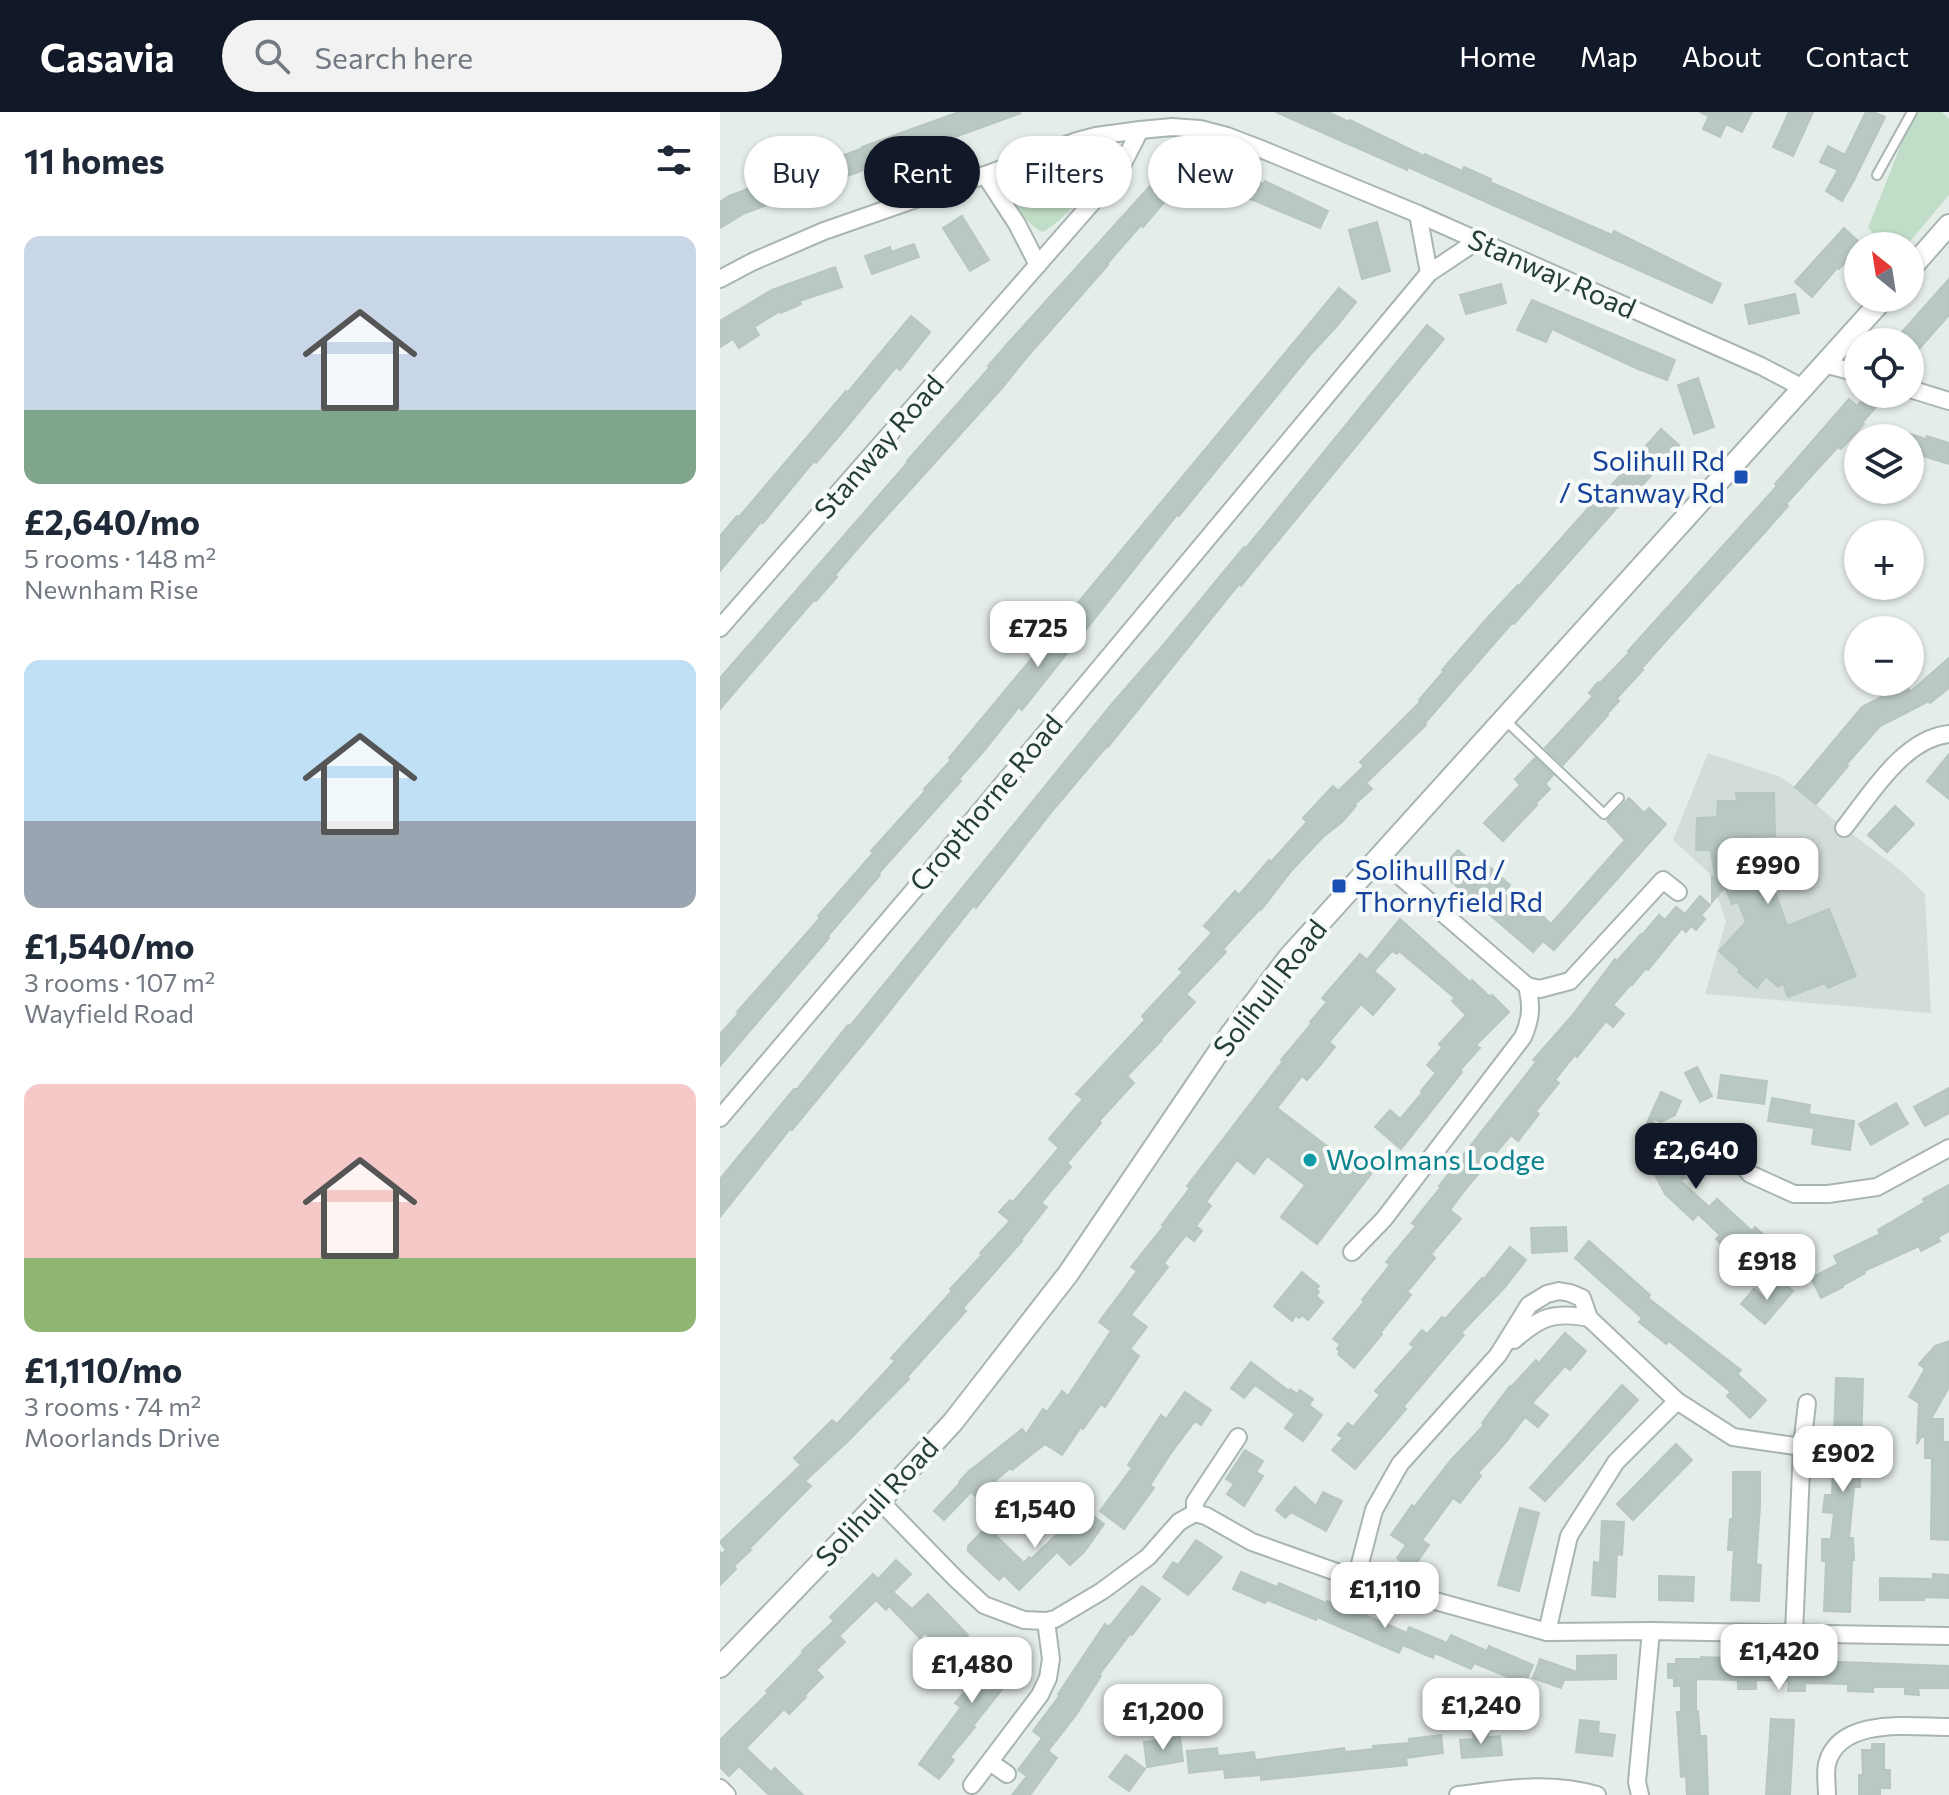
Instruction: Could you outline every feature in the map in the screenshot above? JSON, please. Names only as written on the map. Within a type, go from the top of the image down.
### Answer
[{"type":"street","name":"Stanway Road","points":[[720,628],[1118,173],[1140,130],[1172,127],[1200,129],[1227,136],[1418,214],[1761,366],[1803,388]]},
{"type":"street","points":[[720,279],[824,231],[1077,141],[1140,130]]},
{"type":"street","points":[[985,175],[1017,224],[1038,265]]},
{"type":"street","points":[[1418,214],[1429,273]]},
{"type":"street","points":[[1924,253],[1949,225]]},
{"type":"street","name":"Cropthorne Road","points":[[720,1118],[1429,273],[1477,241]]},
{"type":"street","name":"Solihull Road","points":[[720,1667],[953,1422],[1010,1351],[1068,1274],[1230,1035],[1289,957],[1871,312]]},
{"type":"street","points":[[1824,364],[1844,369]]},
{"type":"street","points":[[1924,393],[1949,401]]},
{"type":"street","points":[[1844,828],[1903,756],[1930,739],[1949,734]]},
{"type":"street","points":[[1379,858],[1527,986],[1540,989],[1570,981],[1663,880],[1678,892]]},
{"type":"street","points":[[1352,1252],[1384,1219],[1523,1037],[1532,1011],[1527,986]]},
{"type":"street","points":[[1727,1146],[1750,1174],[1794,1194],[1828,1194],[1877,1187],[1949,1148]]},
{"type":"street","points":[[1498,1355],[1529,1305],[1547,1294],[1559,1291],[1570,1293],[1582,1298],[1589,1318],[1677,1401],[1733,1437],[1802,1447]]},
{"type":"street","points":[[1356,1579],[1374,1510],[1400,1464],[1498,1355],[1531,1326],[1542,1319],[1564,1314],[1589,1318]]},
{"type":"street","points":[[1547,1632],[1569,1536],[1616,1462],[1677,1401]]},
{"type":"street","points":[[1794,1633],[1802,1447],[1807,1403]]},
{"type":"street","points":[[1195,1513],[1195,1502],[1238,1437]]},
{"type":"street","points":[[880,1501],[984,1605],[1024,1620],[1046,1621],[1062,1616],[1102,1591],[1148,1557],[1179,1522],[1195,1513],[1252,1542],[1356,1579],[1547,1632],[1949,1636]]},
{"type":"street","points":[[972,1785],[1040,1695],[1048,1678],[1051,1659],[1046,1621]]},
{"type":"street","points":[[1640,1795],[1637,1782],[1651,1631]]},
{"type":"street","points":[[1827,1795],[1830,1756],[1848,1735],[1872,1728],[1949,1727]]},
{"type":"street","points":[[990,1762],[1007,1774]]},
{"type":"street","points":[[1458,1795],[1550,1786],[1597,1795]]},
{"type":"street","points":[[720,1788],[727,1795]]},
{"type":"lane","points":[[1877,175],[1912,112]]},
{"type":"lane","points":[[1504,719],[1604,814],[1619,798]]},
{"type":"shaded area","points":[[1708,753],[1778,776],[1795,787],[1899,869],[1925,894],[1931,1013],[1705,994],[1726,921],[1709,873],[1673,840]]},
{"type":"green space","points":[[1914,112],[1942,112],[1949,119],[1949,195],[1918,232],[1872,232],[1868,228]]},
{"type":"green space","points":[[1019,208],[1072,208],[1043,232]]},
{"type":"building","points":[[959,112],[1021,113],[958,136],[892,136]]},
{"type":"building","points":[[1276,112],[1328,112],[1350,120],[1424,156],[1462,171],[1464,167],[1491,179],[1490,182],[1612,235],[1614,231],[1721,284],[1712,303],[1408,167],[1407,170]]},
{"type":"building","points":[[1700,112],[1752,112],[1742,132],[1726,124],[1720,137],[1703,129],[1709,116]]},
{"type":"building","points":[[1789,112],[1813,112],[1793,156],[1773,147]]},
{"type":"building","points":[[1866,112],[1885,117],[1842,201],[1826,191],[1838,170],[1820,162],[1828,146],[1845,155]]},
{"type":"building","points":[[862,147],[864,170],[848,176],[848,154]]},
{"type":"building","points":[[1265,181],[1328,211],[1320,228],[1262,204],[1262,184]]},
{"type":"building","points":[[1148,188],[1148,208],[1159,208],[1143,227],[1141,225],[720,709],[720,678],[988,366]]},
{"type":"building","points":[[744,190],[744,208],[759,208],[720,228],[720,202]]},
{"type":"building","points":[[962,216],[989,260],[970,271],[943,228]]},
{"type":"building","points":[[1377,222],[1390,271],[1362,279],[1349,230]]},
{"type":"building","points":[[1844,228],[1848,232],[1844,232],[1844,264],[1812,297],[1795,282]]},
{"type":"building","points":[[914,244],[919,257],[872,274],[865,256],[890,247],[891,252]]},
{"type":"building","points":[[835,267],[842,287],[799,301],[801,304],[780,311],[754,327],[759,335],[739,348],[733,339],[720,347],[720,321],[772,290]]},
{"type":"building","points":[[1949,279],[1949,315],[1924,343],[1924,328],[1905,328],[1920,312],[1924,312],[1924,307]]},
{"type":"building","points":[[1501,284],[1506,303],[1466,314],[1460,295]]},
{"type":"building","points":[[1339,288],[1356,302],[1177,515],[1022,710],[1019,707],[959,779],[961,781],[879,873],[829,938],[720,1066],[720,1034],[737,1012],[820,918],[818,916],[873,853],[871,851],[951,760],[949,758]]},
{"type":"building","points":[[1795,294],[1799,313],[1749,324],[1745,305]]},
{"type":"building","points":[[1532,300],[1675,360],[1667,380],[1552,329],[1546,342],[1517,330]]},
{"type":"building","points":[[911,316],[930,332],[900,370],[896,367],[720,571],[720,536]]},
{"type":"building","points":[[1427,325],[1444,339],[1053,810],[976,908],[974,905],[720,1217],[720,1179],[850,1026],[1111,705],[1246,548]]},
{"type":"building","points":[[1698,378],[1714,427],[1694,434],[1678,385]]},
{"type":"building","points":[[1844,405],[1844,408],[1875,408],[1864,424],[1844,424],[1844,446],[1841,449],[1838,447],[1786,504],[1788,506],[1641,669],[1617,698],[1619,701],[1608,715],[1563,765],[1545,748],[1593,696],[1589,693],[1598,682],[1630,652],[1777,486],[1775,484]]},
{"type":"building","points":[[1661,429],[1679,445],[1626,503],[1623,501],[1512,623],[1426,725],[1366,783],[1372,789],[1292,870],[1261,910],[1223,949],[1226,952],[1186,994],[1195,1002],[1127,1076],[1134,1083],[1099,1121],[1101,1123],[1067,1163],[1071,1167],[1041,1203],[1047,1207],[1022,1241],[963,1308],[966,1311],[907,1377],[909,1379],[805,1481],[811,1486],[749,1549],[734,1566],[736,1569],[720,1585],[720,1552],[722,1554],[726,1550],[720,1542],[801,1465],[794,1458],[832,1420],[837,1424],[895,1361],[891,1358],[1010,1221],[999,1212],[1010,1200],[1013,1202],[1059,1148],[1049,1139],[1083,1099],[1076,1094],[1145,1020],[1142,1016],[1183,972],[1179,969],[1212,933],[1204,926],[1235,891],[1239,895],[1269,860],[1271,862],[1307,822],[1303,818],[1333,786],[1338,791],[1364,766],[1360,762],[1420,702],[1442,670],[1489,616]]},
{"type":"building","points":[[1927,436],[1949,443],[1949,464],[1924,456],[1924,438]]},
{"type":"building","points":[[1949,658],[1949,688],[1930,703],[1880,726],[1816,804],[1795,787],[1862,707],[1883,696],[1924,696],[1924,680]]},
{"type":"building","points":[[1949,754],[1949,799],[1927,781]]},
{"type":"building","points":[[1535,758],[1553,775],[1545,784],[1550,789],[1503,841],[1484,823],[1520,785],[1515,779]]},
{"type":"building","points":[[1736,793],[1774,793],[1775,836],[1747,837],[1749,881],[1768,872],[1787,926],[1829,909],[1856,976],[1828,988],[1825,983],[1788,997],[1783,983],[1778,987],[1766,976],[1757,988],[1719,951],[1746,922],[1738,902],[1732,904],[1725,887],[1712,902],[1712,877],[1715,877],[1711,850],[1696,850],[1697,818],[1717,817],[1718,801],[1737,801]]},
{"type":"building","points":[[1629,798],[1644,813],[1649,808],[1666,824],[1554,950],[1543,941],[1533,952],[1439,871],[1458,850],[1479,868],[1484,862],[1510,885],[1503,893],[1530,918],[1537,911],[1551,924],[1625,840],[1607,821]]},
{"type":"building","points":[[1895,806],[1914,824],[1887,852],[1868,835]]},
{"type":"building","points":[[1700,896],[1710,905],[1701,915],[1705,919],[1696,930],[1691,926],[1686,932],[1682,928],[1648,970],[1646,968],[1631,984],[1613,1005],[1624,1014],[1613,1027],[1606,1021],[1577,1057],[1575,1055],[1555,1080],[1559,1083],[1536,1111],[1539,1114],[1518,1141],[1511,1135],[1468,1186],[1450,1210],[1461,1219],[1431,1254],[1435,1258],[1407,1292],[1411,1295],[1354,1368],[1338,1354],[1340,1344],[1333,1339],[1390,1265],[1386,1262],[1416,1226],[1412,1223],[1439,1186],[1536,1062],[1533,1060],[1615,959],[1617,961],[1659,915],[1665,920],[1676,907],[1685,914]]},
{"type":"building","points":[[1400,919],[1470,982],[1472,980],[1490,997],[1492,995],[1509,1012],[1476,1045],[1480,1048],[1401,1149],[1375,1127],[1390,1110],[1400,1119],[1423,1092],[1436,1073],[1427,1065],[1442,1048],[1439,1044],[1466,1015],[1452,1001],[1455,998],[1399,951],[1397,954],[1392,951],[1374,971],[1395,989],[1373,1015],[1361,1004],[1329,1042],[1335,1047],[1307,1080],[1302,1076],[1277,1108],[1352,1165],[1361,1153],[1378,1165],[1317,1244],[1281,1217],[1305,1185],[1267,1156],[1254,1174],[1237,1160],[1206,1202],[1211,1206],[1196,1226],[1202,1231],[1194,1241],[1186,1235],[1164,1263],[1168,1267],[1131,1315],[1147,1327],[1130,1349],[1139,1356],[1105,1407],[1101,1404],[1062,1455],[1045,1444],[1012,1470],[1010,1468],[979,1499],[971,1492],[944,1520],[934,1511],[968,1472],[1022,1429],[1026,1434],[1043,1409],[1047,1412],[1062,1391],[1068,1396],[1111,1331],[1099,1322],[1137,1271],[1131,1267],[1164,1226],[1190,1188],[1187,1186],[1312,1023],[1327,1002],[1322,998],[1360,954],[1367,960]]},
{"type":"building","points":[[1697,1067],[1712,1096],[1700,1102],[1685,1073]]},
{"type":"building","points":[[1721,1075],[1767,1081],[1764,1104],[1718,1098]]},
{"type":"building","points":[[1949,1088],[1949,1113],[1925,1126],[1914,1107]]},
{"type":"building","points":[[1661,1092],[1681,1101],[1675,1115],[1661,1122],[1652,1118],[1667,1166],[1676,1161],[1685,1178],[1680,1180],[1709,1207],[1717,1199],[1752,1231],[1755,1227],[1768,1239],[1757,1251],[1761,1254],[1748,1268],[1716,1239],[1720,1235],[1698,1214],[1693,1220],[1665,1194],[1647,1159],[1643,1160],[1636,1135],[1643,1132]]},
{"type":"building","points":[[1772,1098],[1810,1105],[1809,1114],[1854,1121],[1850,1150],[1812,1144],[1814,1128],[1768,1121]]},
{"type":"building","points":[[1896,1103],[1908,1124],[1871,1145],[1859,1124]]},
{"type":"building","points":[[1949,1185],[1949,1231],[1938,1237],[1940,1241],[1921,1251],[1919,1246],[1864,1271],[1821,1298],[1811,1278],[1838,1264],[1834,1256],[1880,1234],[1878,1230]]},
{"type":"building","points":[[1566,1227],[1567,1251],[1532,1253],[1531,1228]]},
{"type":"building","points":[[1589,1241],[1650,1295],[1648,1298],[1741,1370],[1737,1374],[1766,1400],[1750,1418],[1727,1396],[1731,1392],[1669,1341],[1666,1344],[1639,1322],[1642,1318],[1575,1258]]},
{"type":"building","points":[[1510,1247],[1526,1260],[1461,1333],[1464,1335],[1355,1469],[1332,1450],[1343,1438],[1338,1435],[1348,1423],[1353,1427],[1380,1395],[1375,1391],[1414,1347],[1410,1344],[1422,1330],[1427,1334],[1442,1317],[1445,1319]]},
{"type":"building","points":[[1302,1272],[1319,1286],[1316,1296],[1323,1302],[1308,1320],[1296,1315],[1292,1321],[1274,1306]]},
{"type":"building","points":[[1780,1280],[1793,1291],[1765,1324],[1741,1304],[1754,1289],[1765,1298]]},
{"type":"building","points":[[1565,1333],[1586,1351],[1570,1370],[1565,1366],[1532,1403],[1548,1415],[1538,1427],[1525,1417],[1478,1473],[1481,1476],[1460,1503],[1453,1498],[1422,1540],[1429,1545],[1412,1569],[1397,1558],[1406,1545],[1391,1535],[1412,1505],[1414,1507],[1484,1425],[1482,1423],[1510,1386],[1536,1360],[1539,1363]]},
{"type":"building","points":[[1949,1341],[1949,1387],[1931,1419],[1943,1419],[1943,1442],[1949,1442],[1949,1540],[1931,1539],[1932,1458],[1925,1458],[1925,1437],[1921,1437],[1917,1444],[1919,1403],[1909,1397],[1925,1369],[1919,1364],[1935,1346]]},
{"type":"building","points":[[1251,1362],[1289,1391],[1297,1394],[1300,1390],[1313,1399],[1309,1405],[1322,1415],[1303,1441],[1285,1428],[1295,1414],[1255,1385],[1244,1398],[1231,1388]]},
{"type":"building","points":[[1836,1378],[1863,1379],[1860,1487],[1854,1487],[1849,1538],[1853,1538],[1854,1560],[1850,1612],[1824,1611],[1826,1561],[1822,1561],[1822,1539],[1831,1539],[1834,1513],[1823,1512],[1825,1495],[1832,1495]]},
{"type":"building","points":[[1622,1385],[1638,1400],[1545,1501],[1530,1488]]},
{"type":"building","points":[[1185,1392],[1211,1410],[1201,1425],[1195,1421],[1171,1453],[1150,1485],[1154,1488],[1124,1529],[1100,1511],[1132,1468],[1128,1465],[1161,1415],[1166,1419]]},
{"type":"building","points":[[1676,1444],[1692,1460],[1633,1520],[1617,1504]]},
{"type":"building","points":[[1245,1450],[1263,1461],[1256,1472],[1263,1476],[1244,1506],[1227,1494],[1234,1484],[1226,1479]]},
{"type":"building","points":[[1733,1472],[1760,1472],[1756,1564],[1761,1565],[1759,1601],[1731,1600],[1734,1550],[1728,1550],[1730,1519],[1733,1519]]},
{"type":"building","points":[[1295,1487],[1316,1506],[1323,1492],[1342,1501],[1326,1531],[1291,1512],[1285,1518],[1276,1510]]},
{"type":"building","points":[[1081,1507],[1104,1524],[1084,1552],[1070,1565],[1057,1552],[1019,1590],[1004,1575],[999,1580],[968,1551],[968,1546],[987,1527],[1024,1563],[1071,1521]]},
{"type":"building","points":[[1520,1508],[1539,1513],[1519,1591],[1498,1585]]},
{"type":"building","points":[[1602,1521],[1624,1522],[1622,1555],[1617,1554],[1615,1597],[1592,1595],[1594,1562],[1600,1563]]},
{"type":"building","points":[[1196,1540],[1222,1557],[1188,1595],[1163,1577],[1173,1562],[1178,1565]]},
{"type":"building","points":[[896,1560],[911,1574],[893,1592],[912,1609],[928,1594],[968,1635],[947,1655],[925,1633],[920,1638],[889,1606],[886,1610],[876,1600],[839,1636],[845,1642],[816,1670],[823,1677],[806,1697],[789,1714],[784,1709],[746,1748],[771,1772],[775,1768],[803,1795],[769,1795],[739,1766],[729,1776],[720,1767],[720,1740],[834,1621],[830,1617],[873,1574],[878,1579]]},
{"type":"building","points":[[1241,1572],[1277,1587],[1279,1583],[1407,1633],[1409,1627],[1447,1643],[1451,1635],[1487,1651],[1489,1646],[1533,1665],[1525,1684],[1474,1663],[1471,1669],[1435,1653],[1433,1658],[1403,1645],[1399,1653],[1317,1617],[1316,1620],[1233,1589]]},
{"type":"building","points":[[1933,1574],[1949,1575],[1949,1598],[1880,1600],[1880,1578],[1933,1579]]},
{"type":"building","points":[[1659,1576],[1694,1577],[1693,1601],[1659,1600]]},
{"type":"building","points":[[1142,1586],[1160,1599],[1099,1675],[1076,1715],[1048,1751],[1057,1758],[1030,1795],[1012,1795],[1027,1776],[1018,1770],[1042,1738],[1033,1731],[1105,1624],[1109,1627]]},
{"type":"building","points":[[997,1641],[1023,1663],[950,1757],[954,1760],[939,1779],[919,1764],[961,1707],[955,1703],[969,1687],[962,1681]]},
{"type":"building","points":[[1616,1655],[1616,1679],[1564,1680],[1561,1688],[1533,1678],[1540,1659],[1577,1672],[1577,1656]]},
{"type":"building","points":[[1701,1657],[1949,1666],[1949,1688],[1918,1688],[1919,1695],[1905,1694],[1905,1687],[1873,1687],[1873,1692],[1848,1691],[1848,1684],[1805,1683],[1805,1691],[1788,1691],[1789,1681],[1756,1680],[1756,1689],[1738,1689],[1738,1680],[1696,1679],[1700,1736],[1706,1736],[1708,1795],[1687,1795],[1686,1776],[1681,1777],[1677,1712],[1681,1712],[1681,1686],[1674,1686],[1674,1678],[1668,1678],[1668,1664],[1676,1664],[1676,1659]]},
{"type":"building","points":[[1771,1719],[1794,1720],[1790,1795],[1766,1794]]},
{"type":"building","points":[[1580,1720],[1599,1722],[1598,1733],[1615,1735],[1612,1756],[1576,1752]]},
{"type":"building","points":[[1488,1731],[1488,1737],[1500,1736],[1502,1755],[1462,1758],[1460,1740],[1474,1739],[1473,1733]]},
{"type":"building","points":[[1441,1735],[1443,1753],[1406,1758],[1407,1765],[1261,1780],[1261,1775],[1225,1778],[1224,1769],[1189,1773],[1187,1751],[1217,1748],[1218,1756],[1254,1752],[1255,1760],[1344,1748],[1345,1752],[1374,1749],[1373,1746],[1409,1743],[1409,1739]]},
{"type":"building","points":[[1180,1737],[1183,1761],[1147,1767],[1144,1742]]},
{"type":"building","points":[[1872,1744],[1884,1744],[1884,1770],[1890,1770],[1890,1788],[1880,1788],[1880,1795],[1859,1795],[1859,1775],[1863,1775],[1862,1750],[1872,1750]]},
{"type":"building","points":[[1126,1755],[1145,1769],[1129,1791],[1109,1777]]},
{"type":"place","name":"Solihull Rd / Stanway Rd","points":[[1741,477]]},
{"type":"place","name":"Solihull Rd / Thornyfield Rd","points":[[1339,886]]},
{"type":"place","name":"Woolmans Lodge","points":[[1310,1160]]}]
